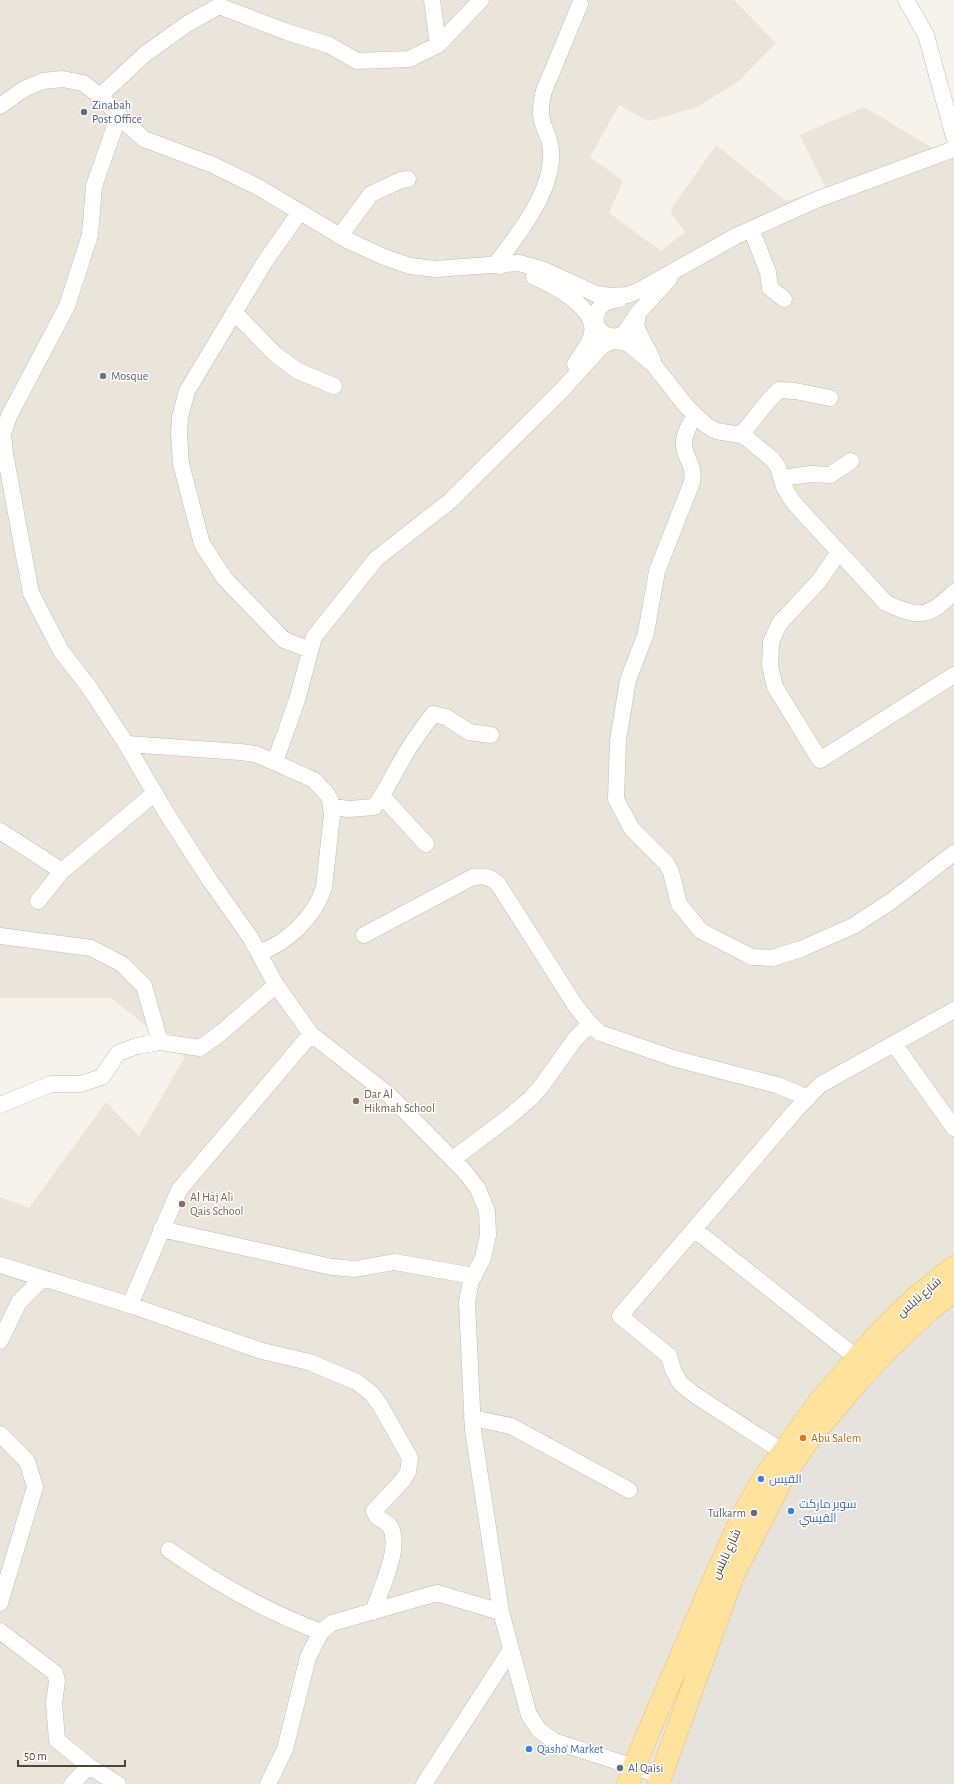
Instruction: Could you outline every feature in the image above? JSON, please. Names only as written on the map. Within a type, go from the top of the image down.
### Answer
[{"type":"main road","name":"شارع نابلس","points":[[631,1775],[715,1577],[742,1518],[764,1478],[820,1401],[857,1358],[914,1299],[954,1267]]},
{"type":"main road","name":"شارع نابلس","points":[[660,1780],[733,1575],[784,1476],[809,1440],[852,1388],[887,1350],[929,1310],[954,1291]]},
{"type":"street","points":[[432,0],[438,45]]},
{"type":"street","points":[[100,96],[145,54],[219,3],[287,32],[329,45],[357,61],[409,59],[438,45],[481,0]]},
{"type":"street","points":[[906,0],[926,35],[954,137]]},
{"type":"street","points":[[495,265],[523,227],[544,190],[552,152],[542,122],[541,103],[544,91],[580,4]]},
{"type":"street","points":[[0,106],[24,89],[43,81],[62,79],[83,83],[100,96],[144,140],[213,165],[258,188],[340,236],[384,257],[410,266],[435,269],[519,263],[544,270],[596,294],[610,296],[628,295]]},
{"type":"street","points":[[119,115],[94,186],[90,235],[67,306],[9,416],[2,435],[4,454],[31,593],[61,651],[89,687],[127,744],[155,793],[209,879],[250,937],[276,985],[311,1034],[389,1095],[472,1179],[478,1189],[487,1211],[488,1235],[483,1258],[474,1276],[467,1302],[472,1418],[501,1612],[510,1651],[529,1715],[539,1730],[554,1741],[631,1775],[660,1780]]},
{"type":"street","points":[[680,267],[638,313],[629,329],[619,336],[606,336],[598,327],[596,315],[602,305],[606,302],[628,295],[736,236],[816,200],[954,149]]},
{"type":"street","points":[[340,236],[372,194],[401,180],[408,179]]},
{"type":"street","points":[[299,212],[264,263],[187,391],[180,417],[179,433],[182,464],[202,544],[225,579],[284,640],[310,650]]},
{"type":"street","points":[[751,229],[768,272],[770,288],[784,299]]},
{"type":"street","points":[[495,265],[542,280],[564,293],[586,314],[592,325],[591,337],[587,347],[547,405]]},
{"type":"street","points":[[234,312],[276,355],[298,371],[334,386]]},
{"type":"street","points":[[638,313],[636,327],[659,370],[695,415],[716,431],[741,435],[772,459],[778,467],[788,496],[886,603],[903,611],[917,613],[937,608],[954,592]]},
{"type":"street","points":[[275,762],[297,700],[314,637],[376,560],[450,501],[547,405],[602,346],[613,341],[622,342],[630,346],[659,370]]},
{"type":"street","points":[[741,435],[768,400],[779,390],[795,391],[830,398]]},
{"type":"street","points":[[695,415],[687,432],[684,446],[692,467],[692,482],[657,571],[646,632],[628,680],[618,740],[616,799],[632,829],[666,863],[671,872],[679,904],[701,931],[742,952],[762,958],[784,956],[801,950],[853,926],[890,902],[954,853]]},
{"type":"street","points":[[782,478],[811,474],[830,475],[851,461]]},
{"type":"street","points":[[839,552],[819,581],[779,624],[771,642],[770,666],[774,687],[820,760],[954,676]]},
{"type":"street","points":[[332,807],[349,809],[374,807],[420,731],[433,714],[446,717],[469,732],[491,735]]},
{"type":"street","points":[[127,744],[246,752],[256,754],[314,780],[326,793],[332,807],[324,887],[321,896],[311,912],[289,936],[270,949],[259,953]]},
{"type":"street","points":[[38,901],[62,871],[155,793]]},
{"type":"street","points":[[382,796],[426,844]]},
{"type":"street","points":[[0,831],[62,871]]},
{"type":"street","points":[[364,935],[473,877],[485,876],[492,878],[498,884],[575,1005],[590,1024],[600,1033],[676,1059],[777,1085],[808,1098]]},
{"type":"street","points":[[0,936],[91,948],[122,964],[144,986],[160,1042]]},
{"type":"street","points":[[0,1105],[51,1084],[80,1084],[102,1077],[118,1053],[137,1046],[160,1042],[200,1048],[222,1032],[276,985]]},
{"type":"street","points":[[783,1452],[695,1395],[680,1383],[673,1370],[669,1356],[620,1316],[795,1110],[820,1085],[954,1010]]},
{"type":"street","points":[[453,1159],[509,1117],[531,1098],[543,1084],[575,1039],[590,1024]]},
{"type":"street","points":[[130,1305],[161,1229],[179,1190],[311,1034]]},
{"type":"street","points":[[894,1044],[954,1128]]},
{"type":"street","points":[[161,1229],[332,1267],[355,1269],[394,1262],[474,1276]]},
{"type":"street","points":[[694,1229],[857,1358]]},
{"type":"street","points":[[0,1265],[130,1305],[262,1351],[309,1362],[358,1382],[372,1394],[380,1405],[410,1458],[408,1472],[403,1480],[374,1511],[377,1517],[391,1528],[394,1550],[373,1612]]},
{"type":"street","points":[[0,1340],[19,1302],[43,1278]]},
{"type":"street","points":[[472,1418],[511,1426],[629,1490]]},
{"type":"street","points":[[0,1434],[27,1461],[35,1487],[0,1603]]},
{"type":"street","points":[[169,1550],[210,1578],[238,1594],[273,1612],[321,1632]]},
{"type":"street","points":[[268,1784],[284,1749],[308,1656],[321,1632],[332,1623],[437,1593],[501,1612]]},
{"type":"street","points":[[0,1631],[55,1673],[57,1681],[54,1704],[57,1740],[89,1766],[118,1784]]},
{"type":"street","points":[[424,1784],[510,1651]]},
{"type":"street","points":[[72,1784],[89,1766]]},
{"type":"shaded area","points":[[0,0],[734,0],[776,43],[738,82],[695,108],[648,121],[619,105],[590,157],[623,181],[609,213],[661,251],[685,232],[670,211],[716,145],[786,201],[826,189],[800,135],[864,107],[943,154],[954,151],[954,1294],[652,1784],[0,1784],[0,1197],[29,1208],[106,1102],[139,1136],[185,1057],[111,998],[0,998]]},
{"type":"shaded area","points":[[954,1294],[954,1784],[652,1784],[804,1442]]},
{"type":"place","name":"Zinabah Post Office","points":[[84,112]]},
{"type":"place","name":"Mosque","points":[[103,376]]},
{"type":"place","name":"Dar Al Hikmah School","points":[[356,1101]]},
{"type":"place","name":"Al Haj Ali Qais School","points":[[182,1204]]},
{"type":"place","name":"Abu Salem","points":[[803,1438]]},
{"type":"place","name":"القيس","points":[[761,1479]]},
{"type":"place","name":"سوبر ماركت القيسي","points":[[791,1511]]},
{"type":"place","name":"Tulkarm","points":[[754,1513]]},
{"type":"place","name":"Qasho' Market","points":[[529,1749]]},
{"type":"place","name":"Al Qaisi","points":[[620,1768]]}]
